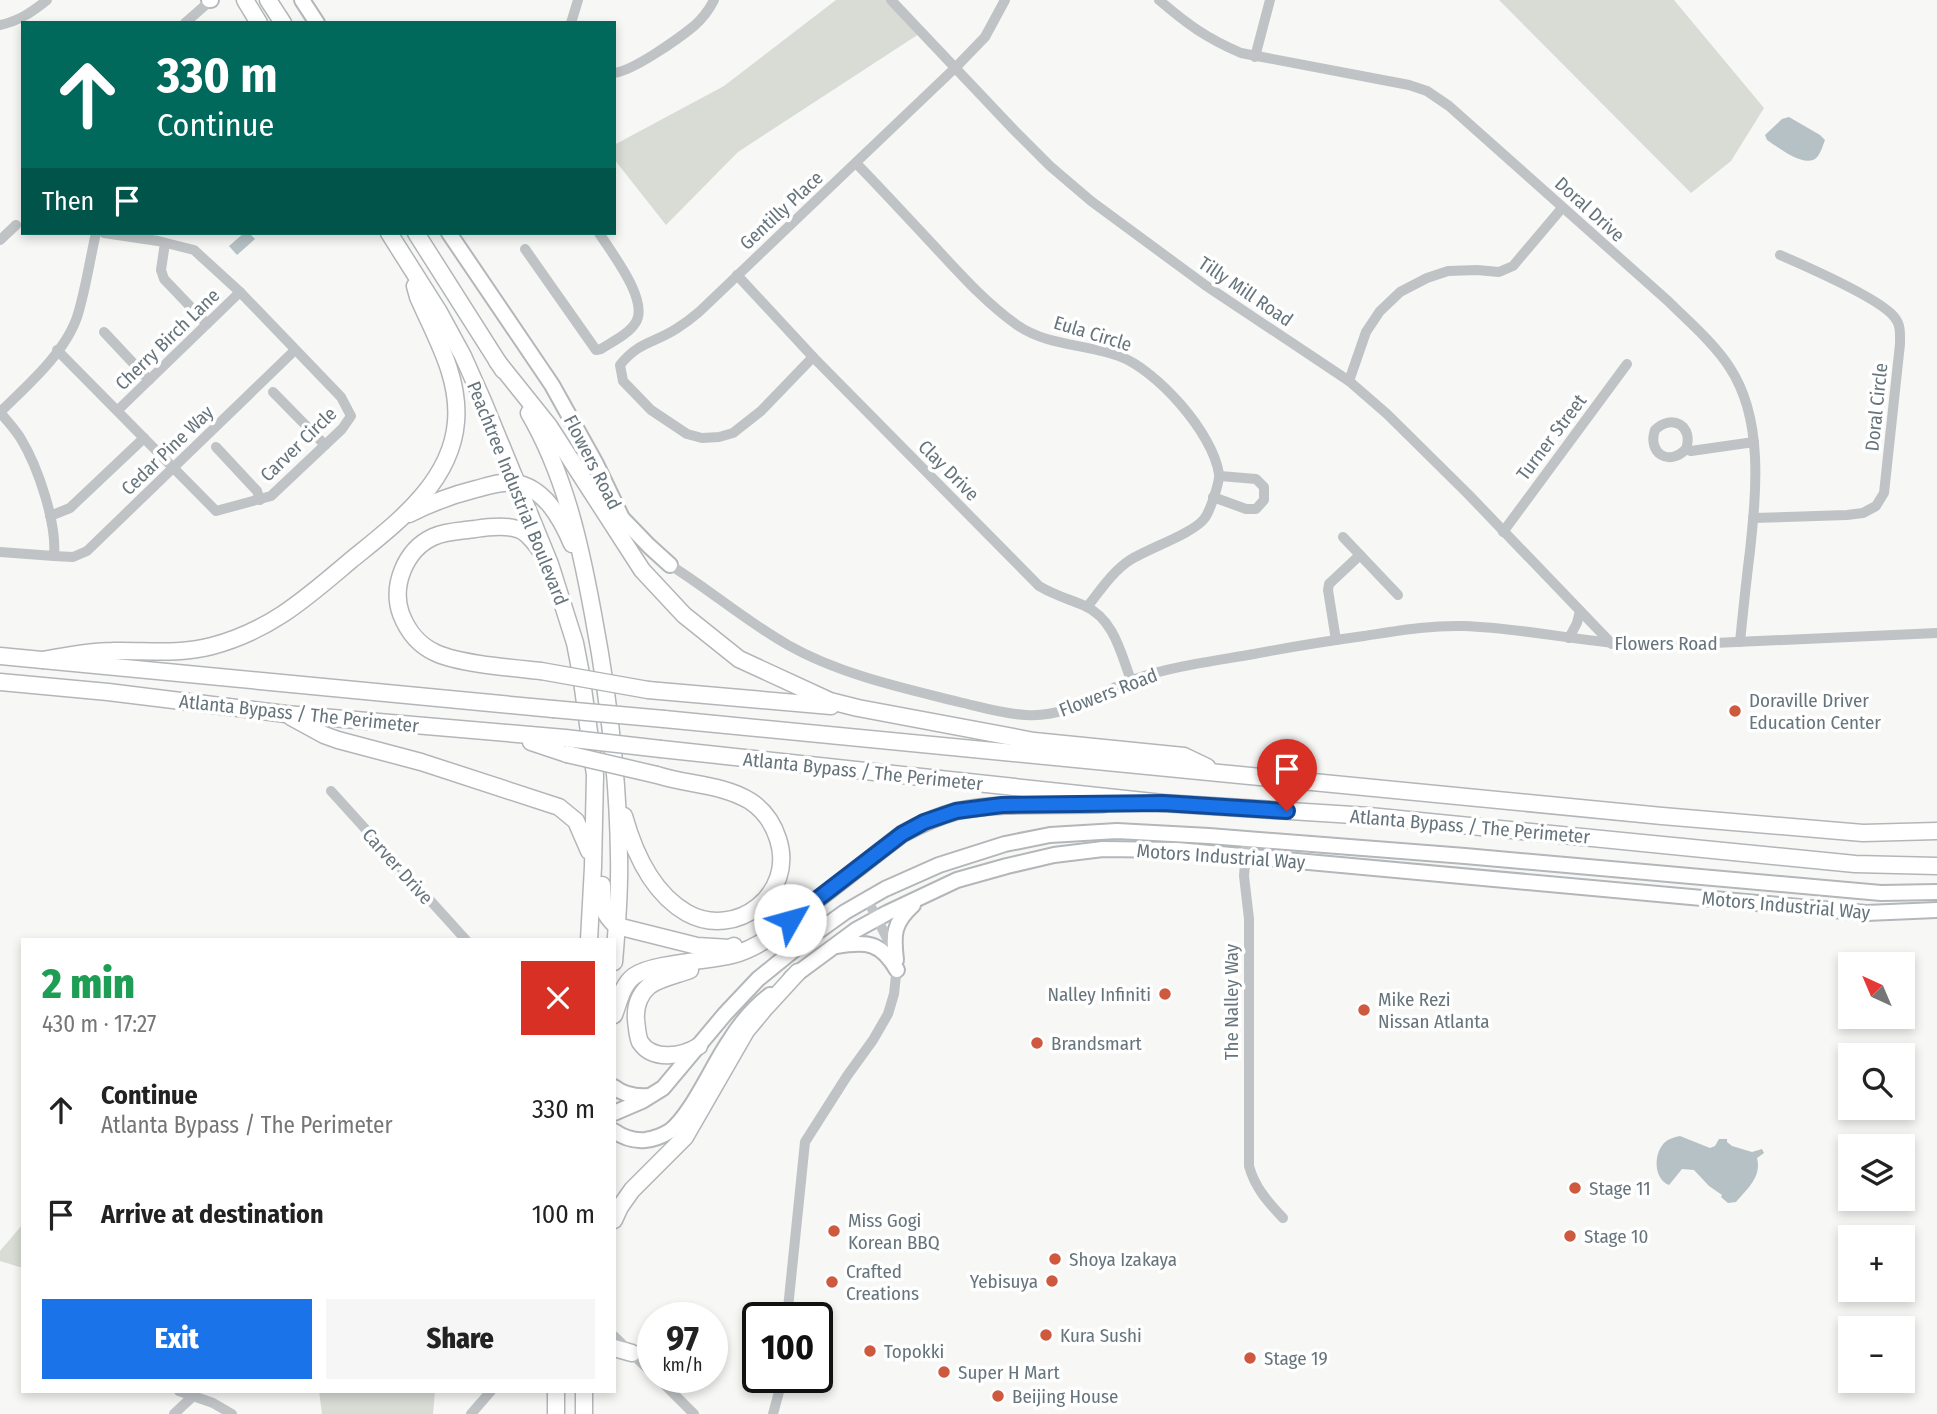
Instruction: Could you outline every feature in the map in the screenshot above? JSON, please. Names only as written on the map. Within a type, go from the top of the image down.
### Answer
[{"type":"highway","points":[[268,0],[282,21]]},
{"type":"highway","points":[[246,3],[257,21]]},
{"type":"highway","name":"Peachtree Industrial Boulevard","points":[[390,235],[463,356],[550,564],[575,643],[595,775],[589,938]]},
{"type":"highway","name":"Peachtree Industrial Boulevard","points":[[417,235],[498,361],[538,430],[554,462],[573,519],[601,656],[617,792],[619,858],[616,938]]},
{"type":"highway","points":[[43,660],[111,651],[188,650],[242,636],[292,609],[404,516],[429,488],[443,464],[452,443],[457,414],[455,390],[449,368],[418,297],[411,267]]},
{"type":"highway","points":[[498,361],[550,426],[642,570],[684,615],[740,659],[830,701],[858,708],[1034,741],[1184,756],[1219,772]]},
{"type":"highway","points":[[404,516],[462,492],[505,482],[516,483],[538,494],[551,506],[586,575]]},
{"type":"highway","points":[[550,564],[531,538],[519,529],[480,528],[454,531],[424,542],[409,559],[399,584],[399,609],[410,633],[426,648],[447,657],[648,690],[858,708]]},
{"type":"highway","name":"Atlanta Bypass / The Perimeter","points":[[0,656],[1782,827],[1863,832],[1937,831]]},
{"type":"highway","name":"Atlanta Bypass / The Perimeter","points":[[0,682],[286,714],[502,733],[566,746],[661,749],[1163,803],[1369,816],[1856,864],[1937,866]]},
{"type":"highway","points":[[286,714],[338,740],[421,762],[559,807],[571,816],[579,827],[593,867]]},
{"type":"highway","points":[[566,746],[657,775],[714,787],[750,802],[770,820],[780,844],[779,872],[767,898],[753,910],[729,920],[712,921],[687,913],[670,901],[655,884],[636,853],[617,792]]},
{"type":"highway","points":[[595,775],[601,813],[602,905],[606,916],[617,926],[697,946],[730,948],[757,939],[790,920]]},
{"type":"highway","points":[[699,1046],[686,1053],[667,1055],[658,1054],[640,1042],[636,1014],[639,999],[647,988],[656,982],[733,955],[767,939],[902,834],[924,822],[956,811],[1002,805],[1163,803]]},
{"type":"highway","points":[[616,1009],[621,993],[632,977],[640,973],[654,968],[733,955]]},
{"type":"highway","points":[[616,1216],[632,1190],[685,1138],[746,1031],[798,972]]},
{"type":"highway","points":[[616,1349],[632,1353]]},
{"type":"highway","points":[[556,1393],[556,1414]]},
{"type":"highway","points":[[584,1393],[584,1414]]},
{"type":"main road","points":[[302,0],[316,21]]},
{"type":"main road","name":"Flowers Road","points":[[450,235],[552,385],[596,464],[622,518],[670,565]]},
{"type":"main road","name":"Motors Industrial Way","points":[[616,1112],[654,1095],[766,971],[845,912],[885,889],[939,865],[1005,844],[1050,835],[1117,831],[1247,839],[1881,893],[1937,892]]},
{"type":"main road","name":"Motors Industrial Way","points":[[616,1132],[629,1139],[640,1140],[653,1139],[673,1129],[684,1116],[745,1018],[798,972],[856,930],[957,880],[1054,855],[1103,849],[1177,850],[1866,913],[1937,910]]},
{"type":"main road","points":[[897,965],[895,929],[901,916],[923,896]]},
{"type":"main road","points":[[835,946],[870,944],[889,956],[897,965]]},
{"type":"main road","points":[[616,1088],[631,1095],[654,1095]]},
{"type":"street","points":[[0,25],[17,21],[47,0]]},
{"type":"street","points":[[187,21],[210,0]]},
{"type":"street","points":[[572,21],[578,0]]},
{"type":"street","points":[[616,73],[631,69],[695,26],[714,0]]},
{"type":"street","name":"Tilly Mill Road","points":[[891,0],[1023,139],[1091,201],[1205,285],[1349,381],[1387,414],[1612,644]]},
{"type":"street","name":"Gentilly Place","points":[[813,357],[761,411],[733,433],[702,438],[687,433],[651,410],[623,381],[620,365],[630,353],[675,330],[699,312],[956,67],[985,37],[1005,0]]},
{"type":"street","name":"Doral Drive","points":[[1159,0],[1189,26],[1241,53],[1394,81],[1427,91],[1448,106],[1668,301],[1701,334],[1730,367],[1740,386],[1754,442],[1756,476],[1740,642]]},
{"type":"street","points":[[1255,57],[1270,0]]},
{"type":"street","name":"Eula Circle","points":[[856,163],[985,300],[1020,327],[1048,339],[1118,356],[1136,365],[1161,385],[1192,418],[1208,440],[1220,476]]},
{"type":"street","points":[[1349,381],[1366,332],[1380,311],[1400,292],[1448,271],[1499,272],[1513,266],[1562,208]]},
{"type":"street","points":[[0,240],[16,225]]},
{"type":"street","points":[[54,556],[55,541],[50,516],[30,457],[20,437],[0,412],[33,381],[71,331],[78,315],[96,235]]},
{"type":"street","name":"Carver Circle","points":[[57,350],[216,510],[271,496],[326,445],[351,416],[341,397],[240,292],[194,250],[116,235]]},
{"type":"street","points":[[525,249],[596,350],[627,332],[636,322],[640,309],[628,280],[600,235]]},
{"type":"street","points":[[165,243],[161,270],[164,279],[207,324]]},
{"type":"street","name":"Doral Circle","points":[[1753,518],[1863,513],[1876,506],[1884,493],[1889,453],[1900,344],[1900,330],[1896,318],[1886,308],[1866,296],[1780,255]]},
{"type":"street","name":"Clay Drive","points":[[737,275],[813,357],[1039,586],[1055,596],[1087,607],[1107,622],[1131,680]]},
{"type":"street","name":"Cherry Birch Lane","points":[[118,410],[240,292]]},
{"type":"street","points":[[104,332],[149,380]]},
{"type":"street","name":"Cedar Pine Way","points":[[0,552],[72,557],[87,551],[295,349]]},
{"type":"street","name":"Turner Street","points":[[1503,532],[1627,364]]},
{"type":"street","points":[[273,391],[326,445]]},
{"type":"street","points":[[50,516],[63,512],[80,500],[144,438]]},
{"type":"street","points":[[1686,449],[1691,451],[1754,442]]},
{"type":"street","points":[[216,447],[257,491],[260,499]]},
{"type":"street","points":[[1087,607],[1109,579],[1128,561],[1205,519],[1220,476],[1255,479],[1264,487],[1264,500],[1256,509],[1246,509],[1213,497]]},
{"type":"street","points":[[1343,537],[1398,595]]},
{"type":"street","points":[[1336,640],[1329,584],[1360,555]]},
{"type":"street","name":"Flowers Road","points":[[670,565],[770,634],[803,653],[904,689],[1002,712],[1036,715],[1075,708],[1131,680],[1173,669],[1415,628],[1464,626],[1512,629],[1612,644],[1648,646],[1937,633]]},
{"type":"street","points":[[1569,638],[1580,611]]},
{"type":"street","name":"Carver Drive","points":[[331,791],[464,938]]},
{"type":"street","name":"The Nalley Way","points":[[1247,839],[1244,876],[1249,915],[1249,1166],[1252,1179],[1263,1197],[1283,1218]]},
{"type":"street","points":[[789,1302],[806,1142],[873,1040],[888,1014],[894,994],[897,965],[867,900]]},
{"type":"street","points":[[616,1338],[637,1358]]},
{"type":"street","points":[[184,1393],[213,1403],[232,1414]]},
{"type":"street","points":[[471,1414],[489,1393]]},
{"type":"street","points":[[673,1393],[694,1414]]},
{"type":"street","points":[[773,1414],[779,1393]]},
{"type":"street","points":[[174,1414],[193,1396]]},
{"type":"shaded area","points":[[836,0],[891,0],[922,32],[738,152],[666,225],[616,162],[616,144],[724,86]]},
{"type":"shaded area","points":[[1499,0],[1674,0],[1764,108],[1731,161],[1691,193]]},
{"type":"shaded area","points":[[1789,117],[1825,140],[1813,160],[1807,161],[1793,156],[1767,140],[1765,135],[1782,119]]},
{"type":"shaded area","points":[[242,235],[251,235],[255,239],[237,255],[229,246]]},
{"type":"shaded area","points":[[1680,1136],[1710,1148],[1715,1146],[1719,1139],[1727,1139],[1732,1146],[1752,1152],[1762,1149],[1764,1153],[1757,1158],[1755,1177],[1736,1202],[1728,1203],[1694,1170],[1682,1169],[1669,1185],[1660,1178],[1657,1160],[1660,1148],[1671,1138]]},
{"type":"shaded area","points":[[21,1226],[21,1267],[0,1261],[0,1251]]},
{"type":"shaded area","points":[[319,1393],[435,1393],[433,1414],[322,1414]]},
{"type":"place","name":"Doraville Driver Education Center","points":[[1735,711]]},
{"type":"place","name":"Nalley Infiniti","points":[[1165,994]]},
{"type":"place","name":"Mike Rezi Nissan Atlanta","points":[[1364,1010]]},
{"type":"place","name":"Brandsmart","points":[[1037,1043]]},
{"type":"place","name":"Stage 11","points":[[1575,1188]]},
{"type":"place","name":"Miss Gogi Korean BBQ","points":[[834,1231]]},
{"type":"place","name":"Stage 10","points":[[1570,1236]]},
{"type":"place","name":"Shoya Izakaya","points":[[1055,1259]]},
{"type":"place","name":"Yebisuya","points":[[1052,1281]]},
{"type":"place","name":"Crafted Creations","points":[[832,1282]]},
{"type":"place","name":"Kura Sushi","points":[[1046,1335]]},
{"type":"place","name":"Topokki","points":[[870,1351]]},
{"type":"place","name":"Stage 19","points":[[1250,1358]]},
{"type":"place","name":"Super H Mart","points":[[944,1372]]},
{"type":"place","name":"Beijing House","points":[[998,1396]]},
{"type":"route","points":[[790,920],[902,834],[924,822],[956,811],[1002,805],[1163,803],[1287,811]]}]
